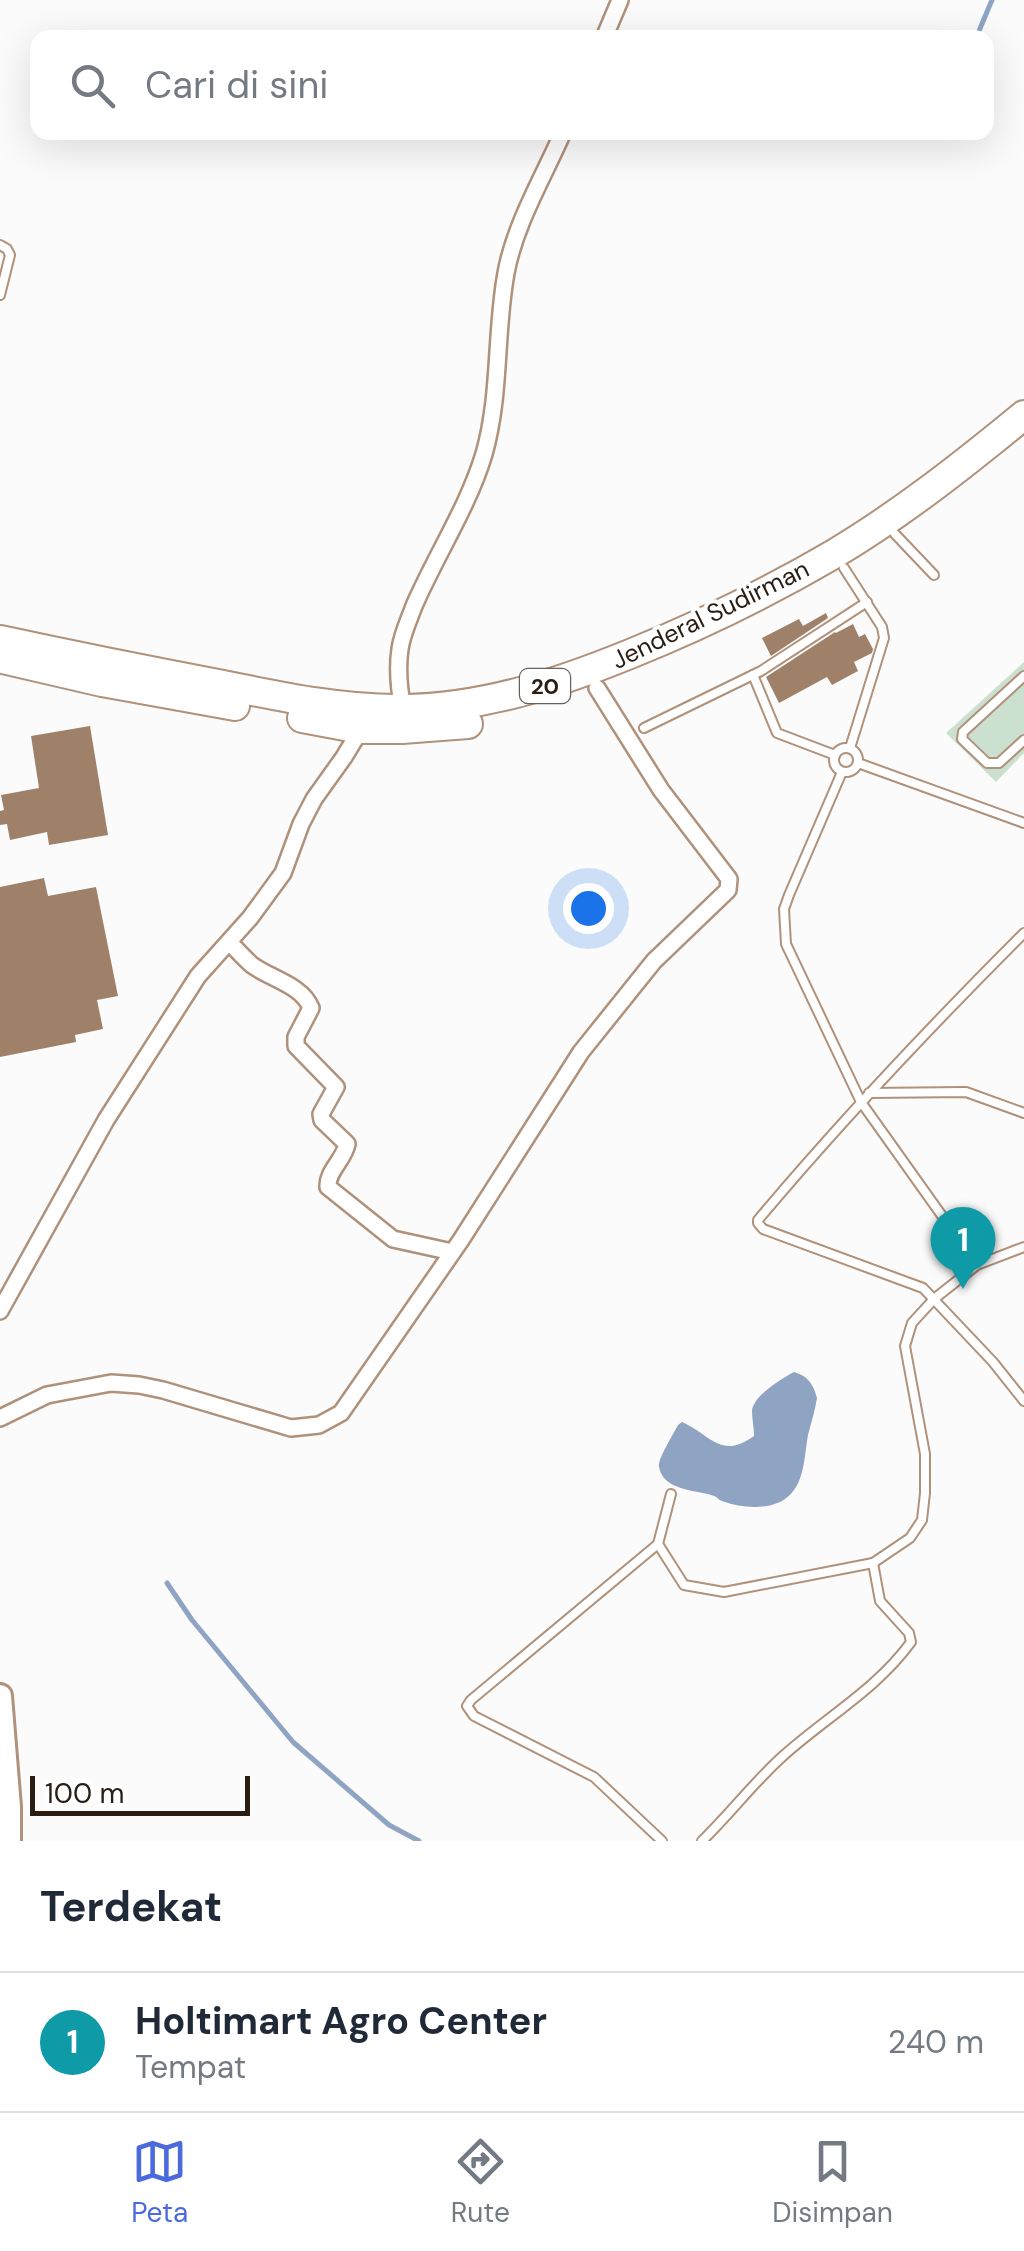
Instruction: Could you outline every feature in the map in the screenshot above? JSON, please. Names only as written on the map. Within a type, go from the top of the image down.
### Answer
[{"type":"highway","name":"Jenderal Sudirman","points":[[0,640],[347,706],[402,710],[469,704],[526,692],[580,674],[719,616],[839,561],[1024,416]]},
{"type":"highway","name":"20","points":[[0,659],[102,682],[361,729],[470,724],[531,711],[597,688],[728,631],[839,561],[895,534],[1024,438]]},
{"type":"street","points":[[607,30],[620,0]]},
{"type":"street","points":[[402,710],[399,660],[404,630],[480,465],[490,431],[498,376],[502,294],[510,256],[560,140]]},
{"type":"street","points":[[0,1418],[46,1396],[112,1383],[163,1390],[280,1427],[318,1425],[341,1413],[452,1252],[581,1052],[654,961],[729,886],[729,879],[661,790],[597,688]]},
{"type":"street","points":[[0,1311],[106,1120],[198,976],[260,905],[282,873],[314,799],[361,729]]},
{"type":"street","points":[[228,942],[250,964],[308,1000],[311,1008],[296,1037],[296,1046],[336,1087],[321,1114],[322,1120],[347,1144],[345,1154],[329,1176],[328,1187],[393,1239],[452,1252]]},
{"type":"street","points":[[0,1696],[9,1841]]},
{"type":"lane","points":[[0,245],[10,255],[0,295]]},
{"type":"lane","points":[[895,534],[934,576]]},
{"type":"lane","points":[[839,561],[882,627],[884,645],[850,748]]},
{"type":"lane","points":[[644,728],[753,675],[867,602]]},
{"type":"lane","points":[[753,675],[777,732],[835,755]]},
{"type":"lane","points":[[1024,676],[962,732],[962,739],[986,763],[999,764],[1024,740]]},
{"type":"lane","points":[[850,748],[858,756],[858,763],[854,770],[842,772],[836,767],[835,755],[850,748]]},
{"type":"lane","points":[[858,763],[1024,823]]},
{"type":"lane","points":[[842,772],[788,894],[786,944],[861,1102],[978,1265]]},
{"type":"lane","points":[[1024,932],[929,1028],[758,1220],[764,1229],[923,1288],[1024,1401]]},
{"type":"lane","points":[[869,1093],[966,1092],[1024,1113]]},
{"type":"lane","points":[[658,1544],[684,1585],[724,1592],[873,1563],[910,1538],[922,1520],[925,1493],[925,1454],[906,1346],[912,1322],[934,1299],[978,1265],[1024,1247]]},
{"type":"lane","points":[[662,1841],[594,1777],[474,1716],[467,1706],[658,1544],[671,1494]]},
{"type":"lane","points":[[702,1841],[782,1756],[854,1700],[911,1642],[909,1633],[880,1601],[873,1563]]},
{"type":"green space","points":[[1024,662],[1024,753],[996,782],[946,733]]},
{"type":"water","points":[[794,1372],[809,1381],[817,1398],[800,1478],[785,1499],[764,1506],[739,1506],[666,1480],[659,1467],[678,1425],[682,1422],[724,1446],[743,1443],[754,1436],[752,1411],[757,1400]]},
{"type":"building","points":[[826,613],[828,618],[771,656],[762,638],[799,619],[803,626]]},
{"type":"building","points":[[853,624],[859,637],[865,634],[873,649],[854,662],[858,671],[832,685],[827,677],[779,703],[766,677]]},
{"type":"building","points":[[90,726],[108,835],[49,845],[47,832],[10,840],[7,824],[0,825],[0,811],[4,810],[1,795],[39,788],[31,736]]},
{"type":"building","points":[[44,878],[48,896],[96,887],[118,996],[97,1000],[103,1029],[75,1035],[76,1042],[0,1057],[0,887]]},
{"type":"waterway","points":[[979,30],[992,0]]},
{"type":"waterway","points":[[167,1583],[192,1620],[293,1742],[389,1825],[419,1841]]},
{"type":"place","name":"Holtimart Agro Center","points":[[963,1289]]}]
